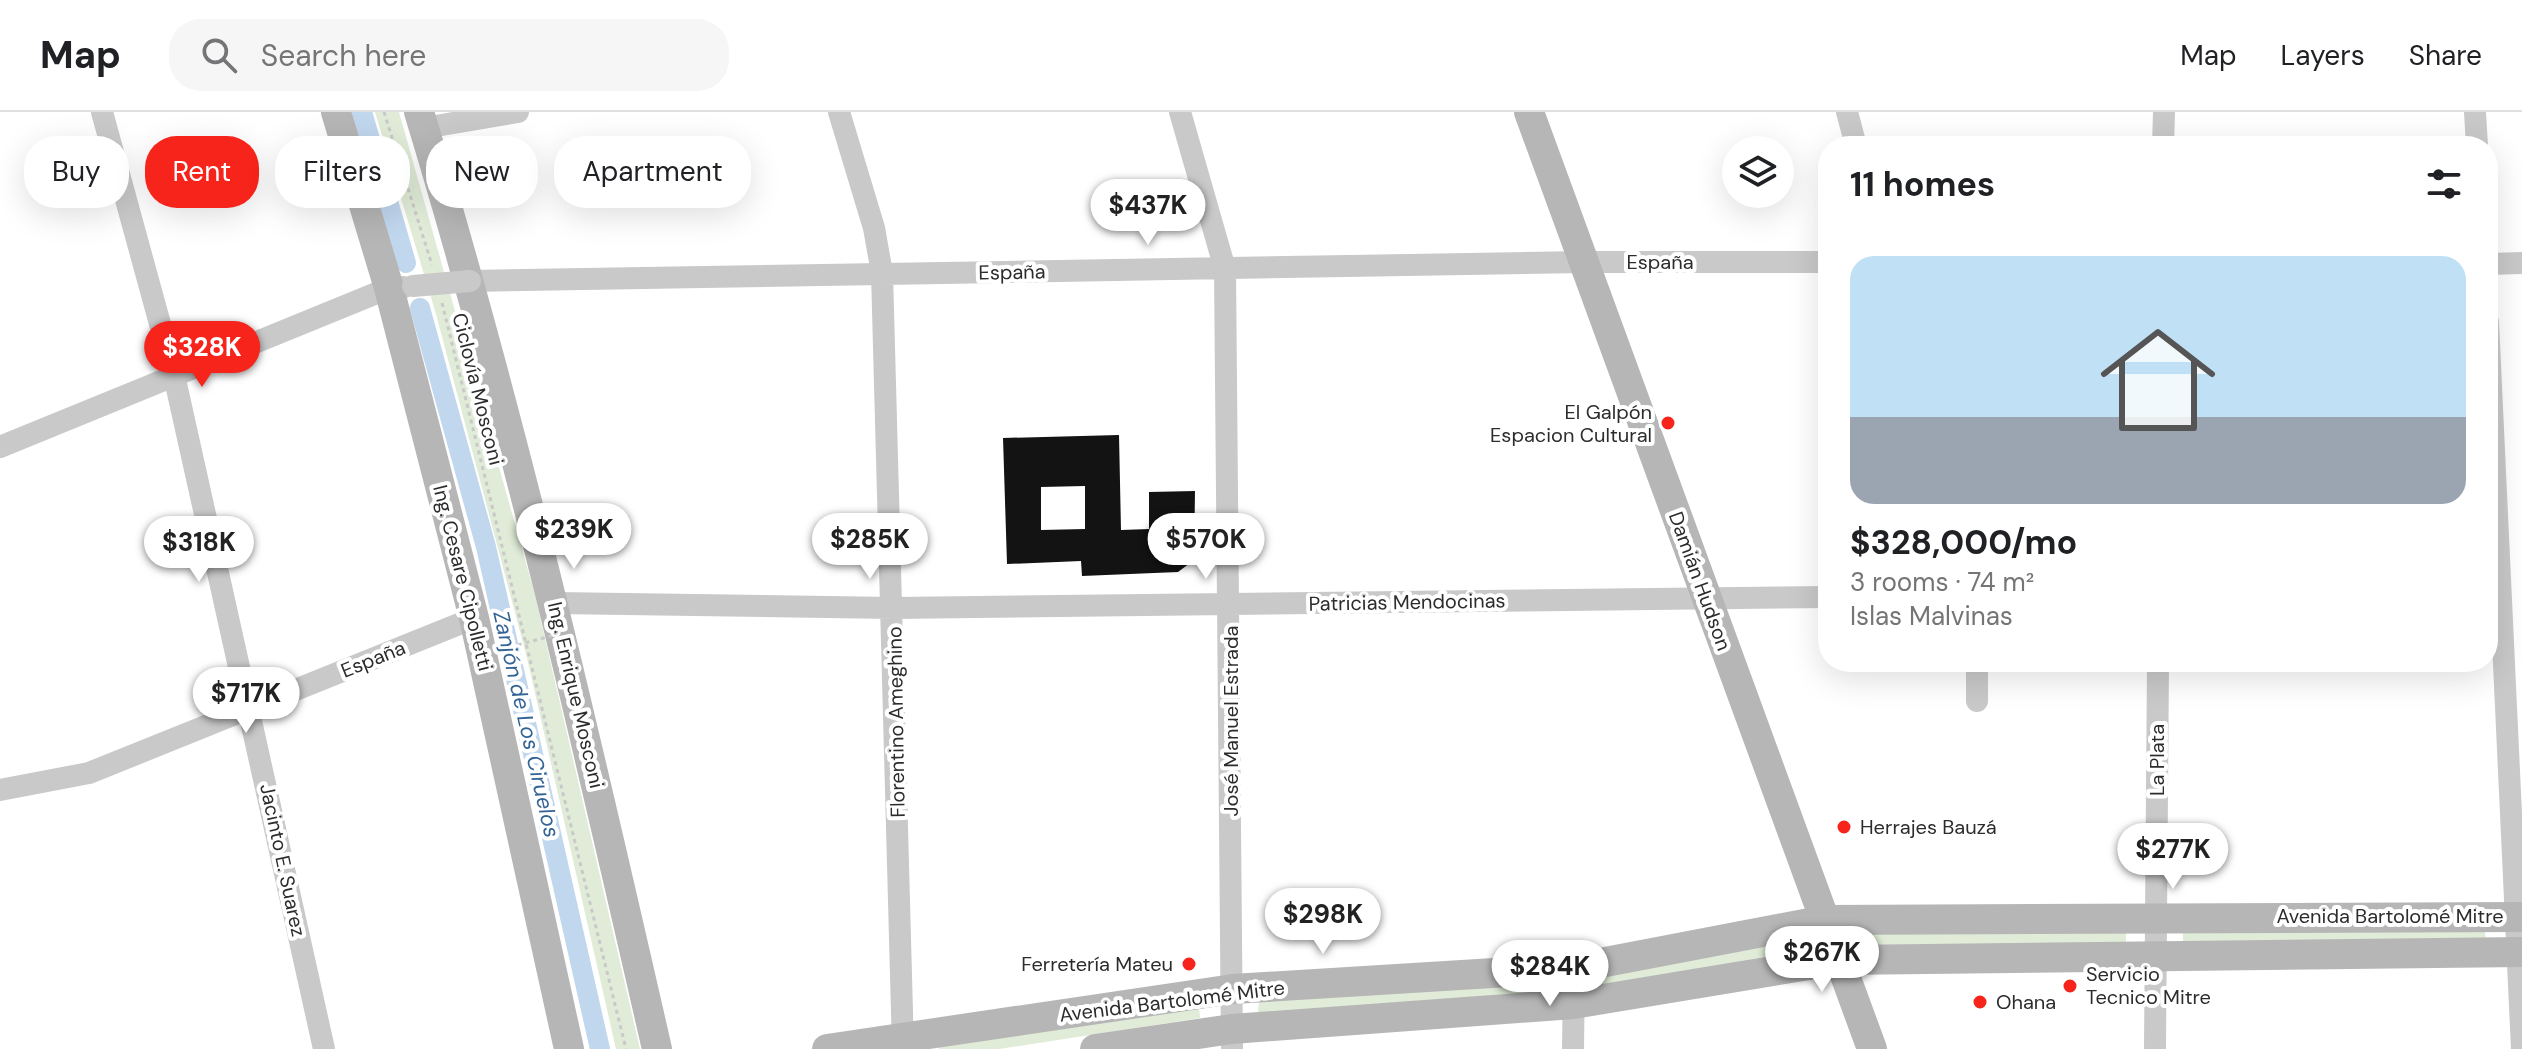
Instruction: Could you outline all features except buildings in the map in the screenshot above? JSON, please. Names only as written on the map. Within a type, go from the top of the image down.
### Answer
[{"type":"street","name":"Jacinto E. Suarez","points":[[102,112],[174,375],[251,708],[324,1049]]},
{"type":"street","name":"Ing. Cesare Cipolletti","points":[[336,112],[389,288],[474,618],[569,1049]]},
{"type":"street","points":[[421,120],[518,112]]},
{"type":"street","name":"Florentino Ameghino","points":[[839,112],[874,228],[882,273],[903,1044]]},
{"type":"street","name":"José Manuel Estrada","points":[[1180,112],[1225,269],[1232,1039]]},
{"type":"street","name":"Damián Hudson","points":[[1529,112],[1872,1049]]},
{"type":"street","points":[[1847,112],[1853,136]]},
{"type":"street","points":[[2163,136],[2164,112]]},
{"type":"street","points":[[2475,112],[2476,136]]},
{"type":"street","name":"Ing. Enrique Mosconi","points":[[421,120],[470,281],[555,603],[657,1049]]},
{"type":"street","name":"España","points":[[0,447],[389,288],[470,281],[882,273],[1585,262],[1818,262]]},
{"type":"street","points":[[2498,264],[2522,263]]},
{"type":"street","points":[[2498,488],[2519,917],[2522,1049]]},
{"type":"street","name":"Patricias Mendocinas","points":[[555,603],[893,608],[1818,597]]},
{"type":"street","name":"España","points":[[0,790],[89,773],[474,618]]},
{"type":"street","points":[[1977,672],[1977,701]]},
{"type":"street","name":"La Plata","points":[[2155,1049],[2158,672]]},
{"type":"street","name":"Avenida Bartolomé Mitre","points":[[827,1049],[903,1044],[1233,989],[1574,968],[1825,920],[2519,917]]},
{"type":"street","name":"Avenida Bartolomé Mitre","points":[[1095,1049],[1232,1039],[1573,1004],[1839,960],[2520,952]]},
{"type":"street","points":[[1573,1049],[1574,968]]},
{"type":"path","points":[[384,112],[434,275]]},
{"type":"path","name":"Ciclovía Mosconi","points":[[438,290],[626,1049]]},
{"type":"path","points":[[510,647],[562,633]]},
{"type":"green space","points":[[375,112],[399,112],[406,136],[382,136]]},
{"type":"green space","points":[[410,151],[535,595],[640,1049],[616,1049],[527,658],[436,314],[404,208],[410,208]]},
{"type":"green space","points":[[2484,927],[2486,940],[2183,941],[2183,930]]},
{"type":"green space","points":[[2126,932],[2126,943],[1867,945],[1863,933]]},
{"type":"green space","points":[[1796,939],[1799,950],[1600,988],[1599,977]]},
{"type":"green space","points":[[1541,981],[1541,992],[1258,1013],[1259,1000]]},
{"type":"green space","points":[[1199,1007],[1200,1018],[999,1049],[939,1049],[939,1046]]},
{"type":"waterway","name":"Zanjón de Los Ciruelos","points":[[362,112],[406,263]]},
{"type":"waterway","name":"Zanjón de Los Ciruelos","points":[[420,308],[486,547],[600,1049]]},
{"type":"place","name":"El Galpón Espacion Cultural","points":[[1668,423]]},
{"type":"place","name":"Herrajes Bauzá","points":[[1844,827]]},
{"type":"place","name":"Ferretería Mateu","points":[[1189,964]]},
{"type":"place","name":"Servicio Tecnico Mitre","points":[[2070,986]]},
{"type":"place","name":"Ohana","points":[[1980,1002]]}]
